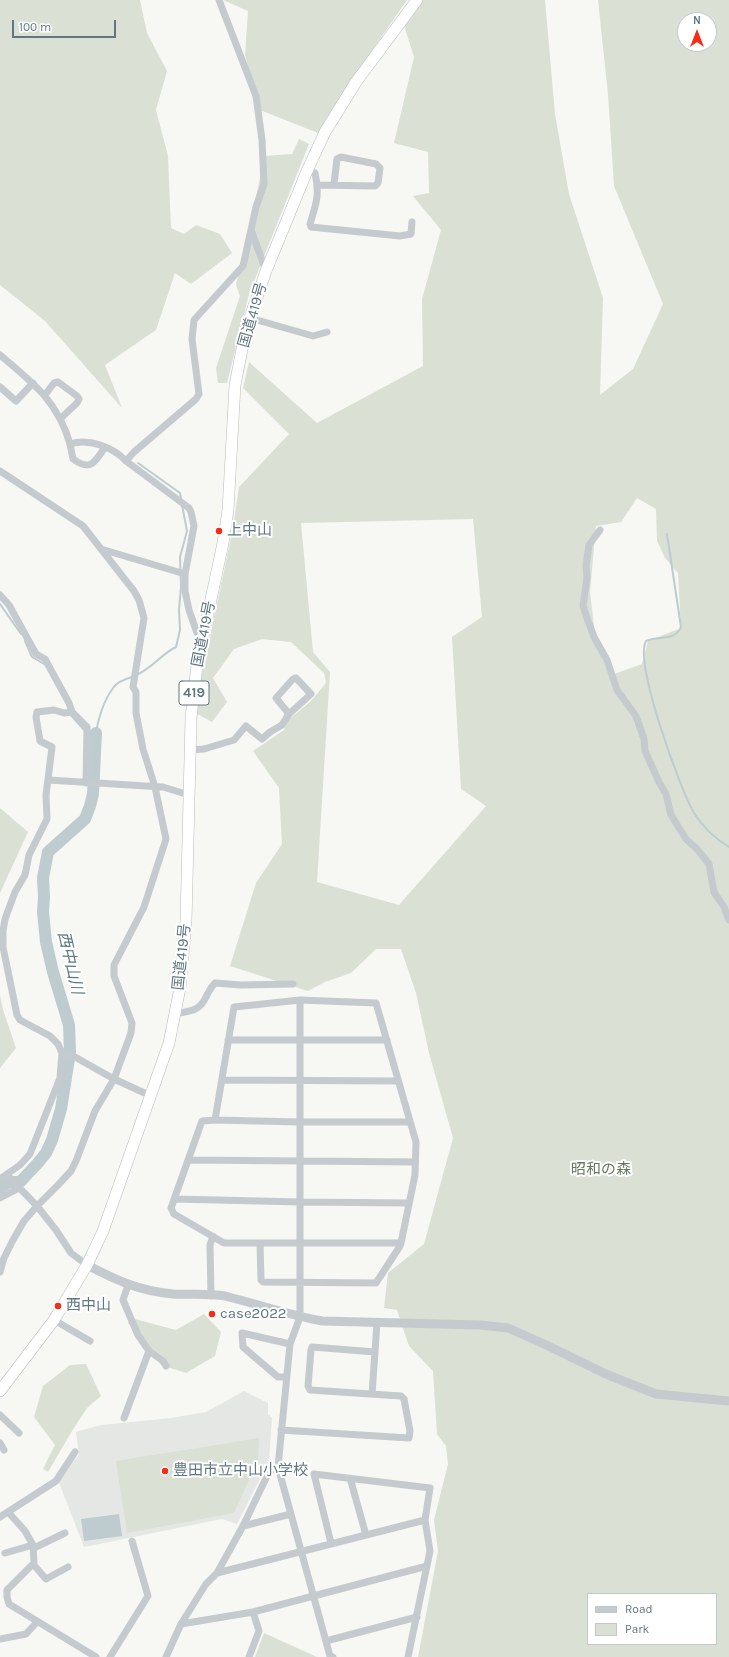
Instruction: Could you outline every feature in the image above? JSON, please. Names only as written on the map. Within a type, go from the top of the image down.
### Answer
[{"type":"highway","name":"国道419号","points":[[0,1391],[54,1320],[87,1265],[103,1231],[169,1043],[180,988],[186,921],[190,718],[197,665],[223,543],[228,510],[235,385],[246,329],[266,271],[307,171],[325,132],[356,82],[417,0]]},
{"type":"street","points":[[126,462],[134,452],[196,399],[199,394],[192,339],[194,320],[242,266],[256,207],[264,184],[262,140],[256,96],[219,0]]},
{"type":"street","points":[[318,185],[334,184],[375,186],[378,183],[380,168],[376,164],[341,156],[337,159],[334,184]]},
{"type":"street","points":[[307,171],[316,173],[318,185],[318,196],[310,224],[311,227],[400,236],[411,234],[412,222]]},
{"type":"street","points":[[251,230],[266,271]]},
{"type":"street","points":[[250,318],[312,336],[327,332]]},
{"type":"street","points":[[0,355],[45,395],[61,418],[70,444],[73,459],[86,466],[91,465],[95,462],[105,447]]},
{"type":"street","points":[[45,395],[54,383],[58,382],[77,396],[79,399],[78,403],[61,418]]},
{"type":"street","points":[[0,387],[16,401],[33,383]]},
{"type":"street","points":[[70,444],[74,442],[96,444],[119,454],[126,462],[189,508],[194,526],[185,574],[185,591],[189,610],[197,633],[202,640]]},
{"type":"street","points":[[0,471],[83,526],[134,591],[143,612],[143,625],[133,687],[136,692],[136,713],[143,749],[155,787],[166,838],[144,907],[114,965],[113,971],[115,981],[132,1023],[132,1033],[114,1079],[95,1111],[71,1171],[37,1206],[16,1234],[4,1258],[0,1272]]},
{"type":"street","points":[[600,530],[589,545],[583,606],[594,637],[606,660],[617,690],[636,716],[644,739],[645,751],[658,782],[666,794],[671,815],[686,839],[698,850],[709,864],[714,892],[724,907],[729,920]]},
{"type":"street","points":[[101,549],[185,574]]},
{"type":"street","points":[[0,595],[9,605],[36,654],[45,659],[69,703],[72,712],[87,727],[88,783]]},
{"type":"street","points":[[190,750],[204,749],[234,740],[246,726],[262,739],[282,725],[289,714],[311,694],[296,678],[293,679],[276,698],[289,714]]},
{"type":"street","points":[[0,1179],[25,1160],[30,1154],[60,1078],[63,1053],[58,1044],[50,1036],[20,1020],[17,1015],[3,947],[3,931],[5,919],[15,892],[24,875],[29,855],[47,819],[46,795],[52,747],[40,741],[36,717],[37,712],[54,710],[64,713],[72,712]]},
{"type":"street","points":[[48,780],[163,787],[189,795]]},
{"type":"street","points":[[174,1014],[197,1009],[201,1006],[210,988],[215,983],[241,985],[292,984]]},
{"type":"street","points":[[300,1000],[300,1317],[290,1344],[278,1467],[330,1656],[333,1657]]},
{"type":"street","points":[[215,1120],[234,1007],[300,1000],[376,1003],[416,1142],[415,1175],[401,1243],[376,1282],[300,1283],[263,1282],[261,1280],[260,1243]]},
{"type":"street","points":[[228,1040],[386,1040]]},
{"type":"street","points":[[63,1053],[75,1057],[114,1079],[151,1096]]},
{"type":"street","points":[[222,1080],[300,1082],[398,1081]]},
{"type":"street","points":[[401,1243],[224,1243],[174,1214],[172,1208],[202,1121],[410,1122]]},
{"type":"street","points":[[188,1160],[415,1162]]},
{"type":"street","points":[[7,1175],[37,1206],[56,1230],[71,1253],[87,1265],[128,1285],[171,1294],[223,1296],[300,1317],[322,1321],[480,1325],[508,1328],[643,1390],[669,1396],[729,1401]]},
{"type":"street","points":[[0,1198],[18,1186]]},
{"type":"street","points":[[175,1199],[409,1203]]},
{"type":"street","points":[[211,1296],[210,1245],[213,1236]]},
{"type":"street","points":[[128,1285],[123,1300],[138,1336],[149,1351],[163,1361],[166,1366]]},
{"type":"street","points":[[54,1320],[90,1341]]},
{"type":"street","points":[[372,1394],[377,1323]]},
{"type":"street","points":[[286,1377],[278,1377],[243,1347],[242,1333],[290,1344]]},
{"type":"street","points":[[281,1430],[409,1438],[410,1432],[404,1399],[401,1396],[310,1390],[308,1386],[310,1350],[312,1348],[375,1352]]},
{"type":"street","points":[[124,1418],[149,1351]]},
{"type":"street","points":[[0,1415],[19,1433]]},
{"type":"street","points":[[0,1443],[4,1450]]},
{"type":"street","points":[[0,1517],[9,1513],[56,1481],[74,1452]]},
{"type":"street","points":[[166,1657],[181,1624],[206,1584],[217,1573],[244,1526],[269,1472],[278,1467]]},
{"type":"street","points":[[332,1543],[314,1474],[430,1488],[424,1520],[430,1551],[408,1657]]},
{"type":"street","points":[[350,1478],[366,1535]]},
{"type":"street","points":[[9,1513],[25,1531],[34,1546],[33,1564],[7,1590],[7,1597],[10,1604],[96,1657]]},
{"type":"street","points":[[244,1526],[291,1514]]},
{"type":"street","points":[[217,1573],[424,1520]]},
{"type":"street","points":[[5,1553],[34,1546],[65,1533]]},
{"type":"street","points":[[110,1657],[148,1596],[132,1541]]},
{"type":"street","points":[[33,1564],[46,1579],[68,1567]]},
{"type":"street","points":[[181,1624],[253,1612],[427,1566]]},
{"type":"street","points":[[249,1657],[259,1631],[253,1612]]},
{"type":"street","points":[[326,1642],[417,1617]]},
{"type":"street","points":[[0,1639],[26,1634],[37,1622]]},
{"type":"shaded area","name":"豊田市立中山小学校","points":[[244,1391],[268,1403],[268,1414],[272,1418],[269,1461],[237,1524],[222,1519],[84,1547],[58,1480],[79,1455],[76,1432],[101,1425],[171,1418],[206,1412]]},
{"type":"shaded area","points":[[119,1514],[122,1536],[84,1541],[81,1519]]},
{"type":"green space","points":[[0,0],[140,0],[147,33],[167,71],[156,110],[168,156],[171,228],[184,234],[196,225],[220,234],[232,253],[191,284],[175,273],[156,330],[105,365],[122,408],[45,321],[0,285]]},
{"type":"green space","points":[[223,0],[407,0],[318,133],[260,110],[245,55],[248,11]]},
{"type":"green space","name":"昭和の森","points":[[420,0],[545,0],[555,114],[569,194],[603,298],[600,395],[633,369],[663,304],[614,186],[608,94],[598,0],[729,0],[729,1657],[418,1657],[438,1551],[434,1520],[448,1464],[446,1446],[437,1434],[433,1371],[409,1346],[397,1310],[384,1308],[388,1273],[424,1244],[453,1138],[429,1053],[416,993],[401,949],[376,949],[351,973],[325,982],[308,991],[230,966],[256,883],[282,844],[279,788],[253,751],[284,730],[288,720],[310,702],[326,683],[324,673],[291,642],[262,639],[234,649],[213,678],[227,702],[212,722],[194,712],[232,533],[239,487],[289,434],[243,388],[249,362],[317,423],[423,366],[422,299],[441,230],[413,196],[429,193],[428,152],[394,143],[414,57],[402,19]],"holes":[[[637,498],[656,509],[657,541],[665,558],[678,573],[681,628],[648,641],[642,664],[614,674],[595,634],[590,592],[596,526],[621,522]],[[473,519],[482,617],[452,637],[461,789],[486,806],[399,905],[317,882],[330,672],[313,652],[301,523]]]},
{"type":"green space","points":[[299,139],[309,144],[249,294],[227,383],[218,383],[216,368],[240,296],[236,285],[265,156],[292,154]]},
{"type":"green space","points":[[0,808],[28,832],[0,893]]},
{"type":"green space","points":[[0,995],[3,1010],[16,1048],[0,1068]]},
{"type":"green space","points":[[204,1314],[221,1332],[215,1356],[186,1373],[161,1365],[148,1344],[128,1323],[131,1318],[176,1330]]},
{"type":"green space","points":[[86,1364],[101,1396],[87,1408],[48,1472],[43,1469],[55,1445],[34,1417],[43,1386],[70,1365]]},
{"type":"green space","points":[[259,1438],[258,1460],[234,1513],[127,1533],[116,1461]]},
{"type":"green space","points":[[264,1633],[317,1657],[255,1657]]},
{"type":"waterway","points":[[138,463],[180,493],[181,499]]},
{"type":"waterway","points":[[136,675],[147,669],[166,653],[176,647],[180,630],[180,557],[187,531],[182,505]]},
{"type":"waterway","points":[[667,534],[681,627],[675,635],[646,641],[644,654],[646,674],[669,754],[687,800],[701,823],[714,836],[729,847]]},
{"type":"waterway","points":[[0,604],[21,634]]},
{"type":"waterway","points":[[25,641],[32,657],[44,664]]},
{"type":"waterway","points":[[70,714],[85,731],[96,733],[102,710],[110,693],[119,682],[132,677]]},
{"type":"waterway","name":"西中山川","points":[[0,1188],[9,1182],[20,1182],[46,1153],[52,1140],[61,1109],[70,1052],[69,1025],[53,972],[46,942],[43,912],[43,878],[48,852],[85,819],[90,806],[93,794],[96,733]]},
{"type":"place","name":"上中山","points":[[219,531]]},
{"type":"place","name":"西中山","points":[[58,1306]]},
{"type":"place","name":"case2022","points":[[212,1314]]},
{"type":"place","name":"豊田市立中山小学校","points":[[165,1471]]}]
